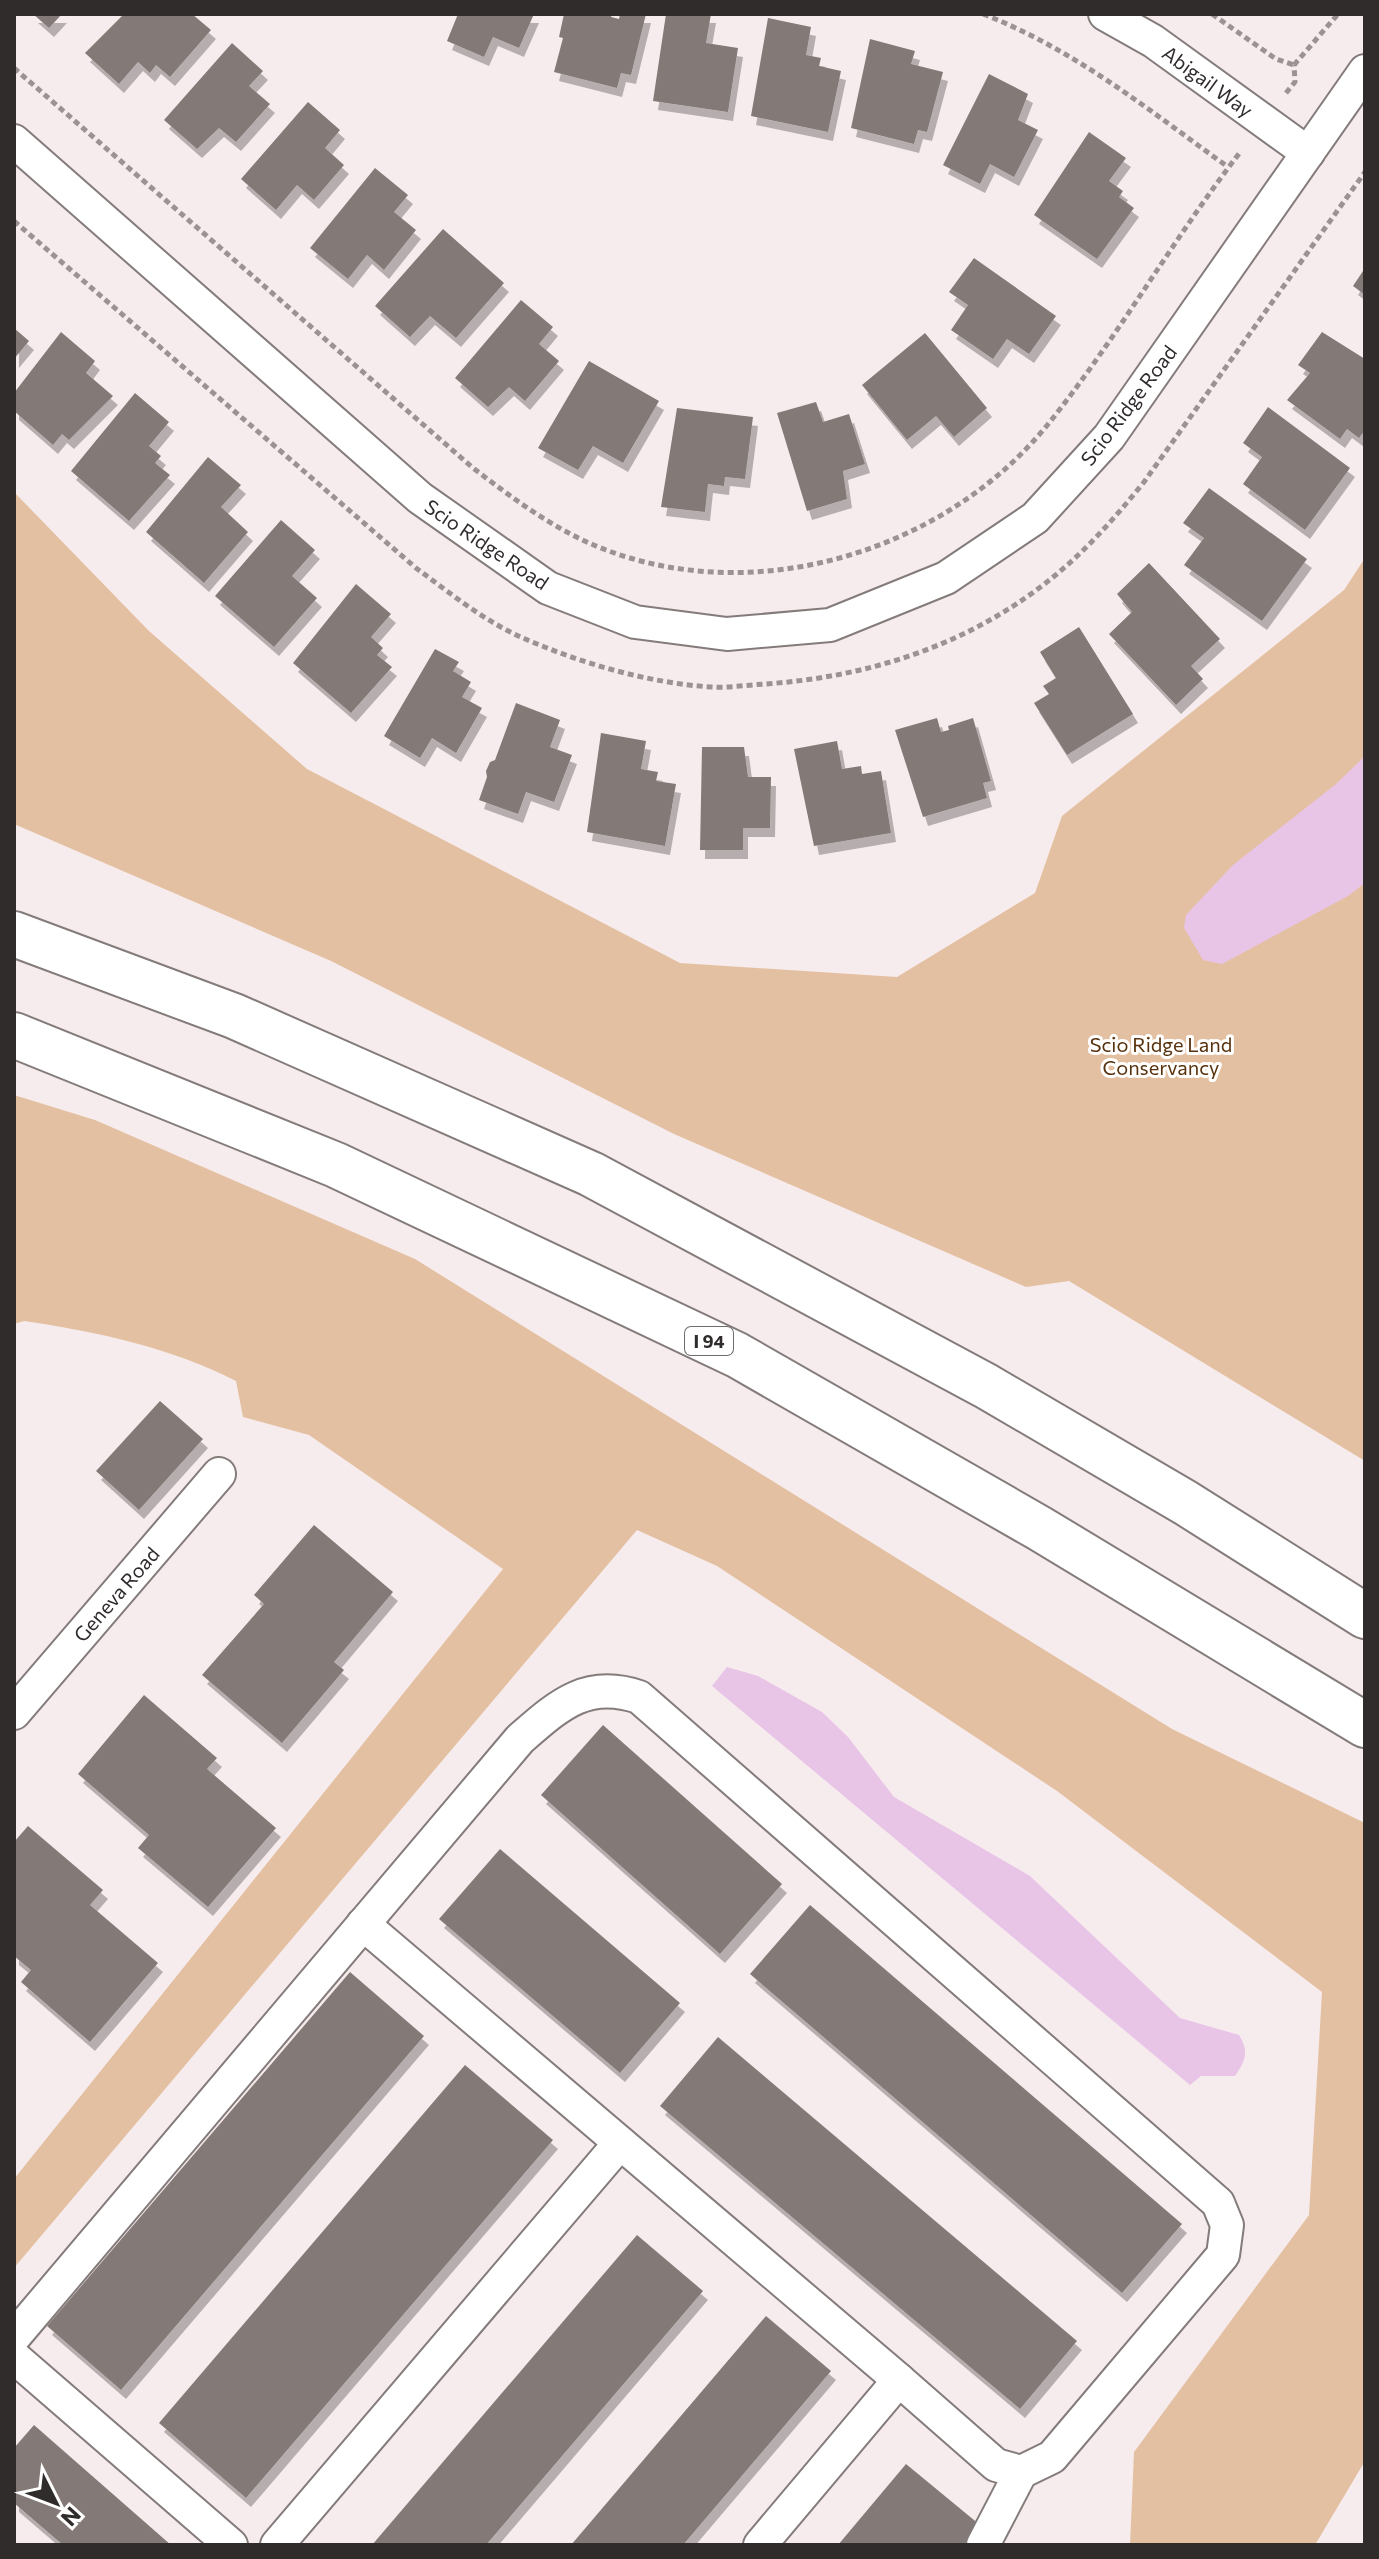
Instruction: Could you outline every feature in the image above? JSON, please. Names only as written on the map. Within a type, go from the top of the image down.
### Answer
[{"type":"highway","points":[[14,934],[234,1016],[591,1174],[986,1386],[1186,1503],[1365,1616]]},
{"type":"highway","name":"I 94","points":[[14,1035],[336,1165],[737,1355],[1039,1528],[1365,1725]]},
{"type":"street","name":"Abigail Way","points":[[1105,14],[1153,41],[1308,153]]},
{"type":"street","name":"Scio Ridge Road","points":[[14,141],[420,498],[548,588],[635,622],[727,634],[830,625],[946,578],[1035,518],[1109,437],[1365,71]]},
{"type":"street","name":"Geneva Road","points":[[14,1713],[219,1474]]},
{"type":"street","points":[[14,2337],[520,1739],[550,1713],[579,1695],[617,1690],[639,1697],[1218,2203],[1227,2225],[1223,2255],[1052,2457],[1021,2472],[983,2545]]},
{"type":"street","points":[[363,1924],[996,2465],[1021,2472]]},
{"type":"street","points":[[277,2545],[620,2143]]},
{"type":"street","points":[[14,2357],[231,2545]]},
{"type":"street","points":[[760,2545],[899,2380]]},
{"type":"path","points":[[983,14],[1048,44],[1105,78],[1228,167]]},
{"type":"path","points":[[1212,14],[1276,59],[1294,65]]},
{"type":"path","points":[[14,68],[473,468],[522,506],[608,551],[715,573],[797,569],[862,553],[926,527],[1001,474],[1048,424],[1228,167],[1295,82],[1294,65],[1338,14]]},
{"type":"path","points":[[14,221],[404,558],[468,606],[520,637],[572,656],[632,674],[712,687],[845,675],[916,656],[979,626],[1046,583],[1105,531],[1144,482],[1365,172]]},
{"type":"green space","name":"Scio Ridge Land Conservancy","points":[[14,492],[149,631],[307,769],[680,963],[897,977],[1035,893],[1062,816],[1344,590],[1365,558],[1365,1461],[1069,1281],[1026,1287],[674,1134],[331,961],[14,824]]},
{"type":"green space","points":[[14,1095],[95,1120],[415,1259],[1172,1729],[1365,1823],[1365,2461],[1315,2545],[1130,2545],[1134,2452],[1309,2215],[1322,1992],[1057,1791],[717,1566],[637,1530],[14,2268],[14,2179],[503,1569],[309,1435],[243,1417],[236,1381],[185,1359],[133,1342],[24,1321],[14,1324]]},
{"type":"shaded area","points":[[1365,756],[1365,883],[1348,896],[1222,964],[1203,960],[1184,928],[1186,915],[1233,865],[1336,784]]},
{"type":"shaded area","points":[[727,1667],[758,1676],[822,1712],[848,1737],[894,1797],[1030,1876],[1180,2018],[1239,2035],[1245,2056],[1235,2076],[1201,2076],[1190,2085],[712,1686]]},
{"type":"building","points":[[33,14],[62,14],[49,28]]},
{"type":"building","points":[[124,14],[192,14],[211,30],[170,77],[156,65],[150,73],[138,62],[119,84],[85,53]]},
{"type":"building","points":[[458,14],[534,14],[519,48],[493,37],[484,57],[447,41]]},
{"type":"building","points":[[564,14],[612,14],[611,17],[619,19],[620,14],[646,14],[631,75],[621,73],[617,88],[554,72],[563,38],[559,37]]},
{"type":"building","points":[[666,14],[711,14],[706,43],[738,48],[728,112],[653,101]]},
{"type":"building","points":[[768,18],[811,27],[806,55],[821,58],[819,66],[841,71],[828,132],[751,116]]},
{"type":"building","points":[[870,39],[915,51],[911,64],[943,72],[927,132],[918,130],[914,144],[851,128]]},
{"type":"building","points":[[232,43],[263,71],[249,86],[270,104],[236,142],[219,128],[197,149],[164,120]]},
{"type":"building","points":[[989,74],[1028,94],[1018,120],[1038,130],[1014,177],[990,164],[980,184],[943,165]]},
{"type":"building","points":[[308,102],[340,130],[325,148],[344,165],[314,200],[297,185],[276,210],[241,179]]},
{"type":"building","points":[[1089,132],[1126,158],[1109,181],[1123,191],[1119,197],[1134,208],[1097,259],[1034,215]]},
{"type":"building","points":[[375,168],[408,195],[394,212],[416,230],[384,270],[367,255],[348,279],[310,248]]},
{"type":"building","points":[[443,229],[504,283],[456,338],[430,316],[410,337],[375,306]]},
{"type":"building","points":[[974,258],[1056,316],[1029,354],[1007,339],[993,359],[951,330],[968,305],[949,292]]},
{"type":"building","points":[[1365,268],[1365,295],[1353,286]]},
{"type":"building","points":[[521,300],[553,327],[539,344],[559,361],[525,401],[509,387],[488,407],[455,378]]},
{"type":"building","points":[[14,328],[29,341],[14,359]]},
{"type":"building","points":[[61,332],[95,361],[86,373],[113,396],[69,440],[62,434],[53,445],[14,411],[14,393]]},
{"type":"building","points":[[1322,332],[1365,359],[1365,430],[1359,438],[1347,429],[1340,439],[1287,400],[1310,373],[1298,365]]},
{"type":"building","points":[[925,333],[987,408],[954,437],[936,416],[907,440],[862,385]]},
{"type":"building","points":[[589,361],[659,401],[623,463],[593,446],[578,470],[538,448]]},
{"type":"building","points":[[135,393],[169,422],[149,446],[161,456],[155,463],[170,475],[129,521],[71,471]]},
{"type":"building","points":[[816,402],[823,422],[849,414],[865,464],[843,471],[847,499],[807,511],[777,413]]},
{"type":"building","points":[[1268,407],[1350,468],[1305,530],[1243,484],[1262,457],[1243,443]]},
{"type":"building","points":[[677,408],[753,417],[745,479],[725,477],[724,486],[708,484],[705,512],[661,507]]},
{"type":"building","points":[[208,457],[241,485],[221,507],[248,532],[204,583],[146,532]]},
{"type":"building","points":[[1209,488],[1307,559],[1262,621],[1184,565],[1204,538],[1183,523]]},
{"type":"building","points":[[281,520],[315,550],[292,576],[317,598],[274,647],[215,596]]},
{"type":"building","points":[[1149,563],[1220,639],[1191,666],[1203,679],[1176,705],[1109,634],[1132,612],[1117,594]]},
{"type":"building","points":[[356,584],[391,614],[371,637],[383,648],[377,655],[392,667],[351,713],[293,663]]},
{"type":"building","points":[[1079,627],[1133,714],[1067,755],[1034,703],[1049,694],[1043,686],[1056,678],[1040,652]]},
{"type":"building","points":[[435,649],[459,662],[453,671],[471,682],[462,697],[482,708],[456,753],[432,738],[420,758],[384,736]]},
{"type":"building","points":[[516,703],[560,720],[550,747],[572,755],[554,802],[526,792],[518,814],[479,800],[486,771],[490,762],[495,760]]},
{"type":"building","points":[[937,718],[941,732],[949,730],[948,726],[973,718],[991,781],[983,783],[987,798],[923,817],[895,730]]},
{"type":"building","points":[[601,733],[646,741],[641,769],[658,772],[656,781],[676,784],[665,846],[587,832]]},
{"type":"building","points":[[837,741],[842,769],[861,766],[862,774],[881,771],[891,833],[814,846],[794,749]]},
{"type":"building","points":[[702,747],[744,747],[748,777],[771,777],[770,828],[743,828],[743,850],[700,850]]},
{"type":"building","points":[[160,1401],[203,1439],[139,1510],[96,1471]]},
{"type":"building","points":[[314,1525],[393,1592],[334,1662],[344,1670],[282,1743],[202,1675],[264,1604],[254,1595]]},
{"type":"building","points":[[144,1695],[217,1758],[207,1769],[276,1828],[208,1907],[138,1848],[149,1835],[78,1774]]},
{"type":"building","points":[[603,1725],[782,1884],[720,1954],[541,1795]]},
{"type":"building","points":[[28,1826],[103,1890],[90,1905],[158,1963],[90,2042],[21,1982],[31,1970],[14,1956],[14,1842]]},
{"type":"building","points":[[500,1849],[680,2003],[620,2073],[439,1919]]},
{"type":"building","points":[[810,1905],[1182,2224],[1122,2293],[750,1974]]},
{"type":"building","points":[[350,1972],[424,2036],[121,2390],[47,2326]]},
{"type":"building","points":[[718,2037],[1077,2341],[1020,2409],[660,2106]]},
{"type":"building","points":[[465,2065],[553,2140],[246,2498],[159,2423]]},
{"type":"building","points":[[637,2235],[703,2291],[486,2545],[372,2545]]},
{"type":"building","points":[[766,2316],[831,2371],[683,2545],[571,2545]]},
{"type":"building","points":[[34,2425],[171,2545],[63,2545],[14,2503],[14,2448]]},
{"type":"building","points":[[906,2464],[980,2525],[963,2545],[838,2545]]}]
